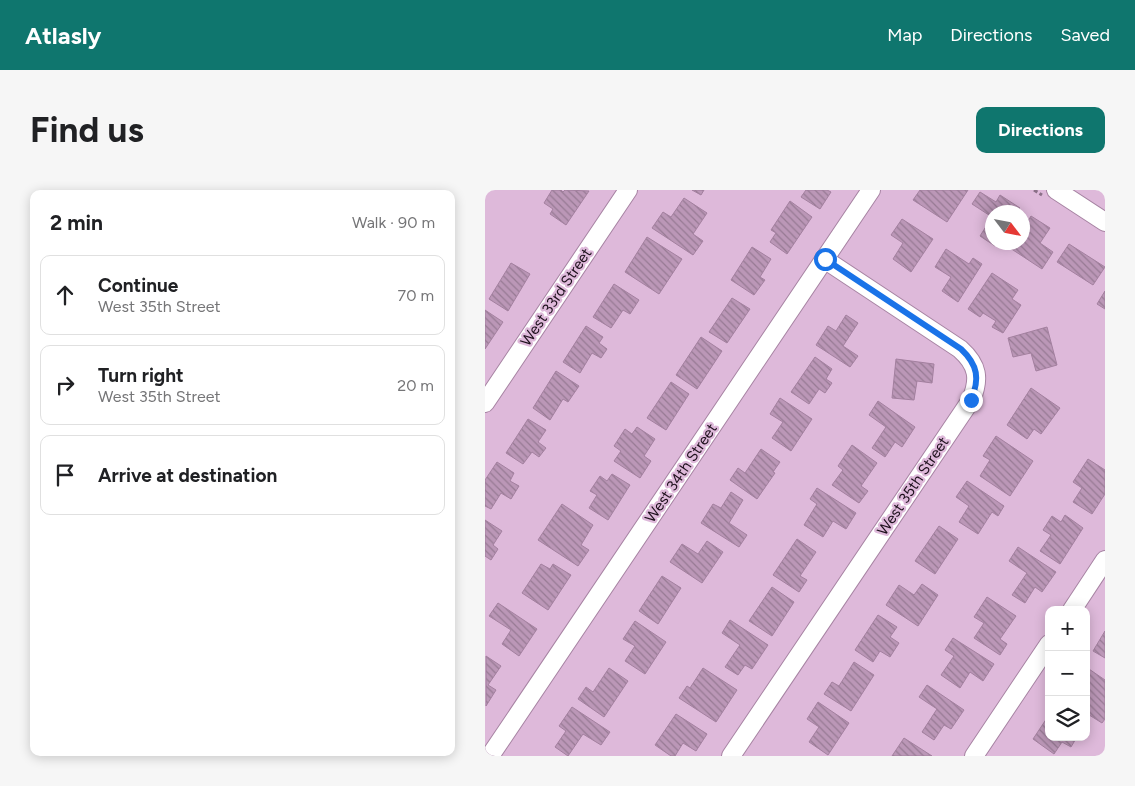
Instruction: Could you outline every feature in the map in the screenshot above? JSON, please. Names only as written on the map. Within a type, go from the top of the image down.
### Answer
[{"type":"street","name":"West 33rd Street","points":[[485,403],[627,190]]},
{"type":"street","name":"West 34th Street","points":[[492,753],[871,190]]},
{"type":"street","points":[[1057,190],[1105,222]]},
{"type":"street","name":"West 35th Street","points":[[731,756],[971,400],[976,389],[975,366],[969,356],[961,349],[825,259]]},
{"type":"street","points":[[1075,606],[1105,560]]},
{"type":"street","points":[[974,756],[1045,650]]},
{"type":"building","points":[[552,190],[561,190],[563,192],[565,190],[589,191],[566,225],[550,214],[553,209],[544,203]]},
{"type":"building","points":[[692,190],[704,190],[701,195]]},
{"type":"building","points":[[806,190],[827,190],[831,192],[820,209],[801,197]]},
{"type":"building","points":[[920,190],[968,190],[947,222],[913,200]]},
{"type":"building","points":[[980,192],[996,202],[1000,195],[1015,205],[985,205],[985,212],[972,204]]},
{"type":"building","points":[[684,198],[707,213],[693,234],[703,241],[693,255],[652,228],[663,212],[671,217]]},
{"type":"building","points":[[790,201],[812,217],[787,254],[770,242],[776,233],[771,230]]},
{"type":"building","points":[[1031,216],[1050,228],[1040,243],[1053,252],[1042,269],[1013,250],[1030,250]]},
{"type":"building","points":[[902,219],[933,239],[911,272],[893,259],[903,243],[891,235]]},
{"type":"building","points":[[985,228],[985,239],[980,236]]},
{"type":"building","points":[[647,237],[682,259],[659,294],[625,272]]},
{"type":"building","points":[[1069,244],[1105,267],[1093,285],[1057,262]]},
{"type":"building","points":[[752,247],[771,259],[760,277],[765,280],[754,295],[731,280]]},
{"type":"building","points":[[946,249],[969,264],[973,258],[982,264],[958,302],[942,291],[951,277],[935,267]]},
{"type":"building","points":[[511,263],[530,274],[508,311],[489,299]]},
{"type":"building","points":[[992,273],[1018,290],[1012,299],[1021,305],[1003,333],[992,327],[996,321],[983,313],[980,317],[968,309]]},
{"type":"building","points":[[614,284],[639,300],[630,314],[623,310],[611,328],[593,317]]},
{"type":"building","points":[[1105,291],[1105,309],[1097,304]]},
{"type":"building","points":[[732,298],[750,309],[727,343],[709,332]]},
{"type":"building","points":[[485,310],[503,322],[485,349]]},
{"type":"building","points":[[846,315],[858,323],[843,346],[858,356],[850,367],[816,345],[828,326],[836,331]]},
{"type":"building","points":[[586,326],[603,337],[599,343],[607,349],[601,358],[592,353],[580,373],[563,362]]},
{"type":"building","points":[[1047,327],[1057,365],[1036,371],[1031,353],[1013,357],[1008,338]]},
{"type":"building","points":[[701,337],[722,351],[697,389],[676,375]]},
{"type":"building","points":[[815,357],[832,369],[826,379],[832,383],[825,393],[819,389],[809,404],[791,392]]},
{"type":"building","points":[[896,359],[934,364],[932,383],[917,381],[914,400],[892,398]]},
{"type":"building","points":[[556,371],[579,386],[568,402],[563,399],[550,420],[533,408]]},
{"type":"building","points":[[671,382],[689,394],[666,430],[647,418]]},
{"type":"building","points":[[1031,388],[1060,408],[1041,434],[1034,429],[1027,439],[1007,425]]},
{"type":"building","points":[[780,398],[812,419],[791,451],[772,438],[783,422],[770,414]]},
{"type":"building","points":[[878,401],[915,427],[902,447],[895,442],[885,457],[872,448],[886,427],[869,415]]},
{"type":"building","points":[[528,419],[546,430],[538,442],[546,448],[539,457],[532,452],[523,464],[506,453]]},
{"type":"building","points":[[637,427],[655,439],[644,456],[651,461],[640,478],[614,461],[621,451],[614,446],[625,429],[632,434]]},
{"type":"building","points":[[996,436],[1033,461],[1010,496],[980,476],[990,460],[983,456]]},
{"type":"building","points":[[852,445],[877,463],[861,486],[868,491],[859,503],[832,485],[843,470],[838,466]]},
{"type":"building","points":[[761,449],[780,462],[773,472],[775,473],[757,499],[730,480],[738,468],[745,473]]},
{"type":"building","points":[[1088,459],[1105,470],[1105,494],[1092,514],[1073,502],[1082,488],[1073,482]]},
{"type":"building","points":[[497,462],[514,473],[510,481],[519,486],[511,499],[501,493],[491,509],[485,506],[485,480]]},
{"type":"building","points":[[612,474],[630,485],[608,520],[589,508],[597,495],[590,491],[600,476],[607,481]]},
{"type":"building","points":[[967,481],[1004,506],[998,516],[992,512],[978,534],[959,522],[969,506],[956,497]]},
{"type":"building","points":[[817,488],[856,513],[846,529],[833,521],[823,537],[804,525],[817,504],[810,499]]},
{"type":"building","points":[[731,492],[743,500],[729,523],[747,535],[739,547],[701,523],[713,504],[721,508]]},
{"type":"building","points":[[562,504],[593,525],[581,545],[589,550],[578,566],[538,540]]},
{"type":"building","points":[[1065,515],[1083,528],[1060,564],[1040,551],[1051,535],[1043,530],[1052,516],[1061,522]]},
{"type":"building","points":[[485,520],[502,531],[493,545],[498,549],[491,560],[485,556]]},
{"type":"building","points":[[939,526],[958,539],[935,574],[915,561]]},
{"type":"building","points":[[797,539],[816,552],[800,576],[807,580],[799,592],[773,575]]},
{"type":"building","points":[[707,541],[723,552],[702,583],[670,562],[682,544],[698,554]]},
{"type":"building","points":[[1018,547],[1056,572],[1042,592],[1035,587],[1025,603],[1012,595],[1027,573],[1009,561]]},
{"type":"building","points":[[541,564],[550,569],[553,564],[571,575],[548,610],[522,593]]},
{"type":"building","points":[[662,576],[681,588],[658,624],[639,611]]},
{"type":"building","points":[[922,584],[938,595],[918,626],[886,605],[899,585],[914,595]]},
{"type":"building","points":[[772,587],[794,602],[772,636],[749,621]]},
{"type":"building","points":[[987,597],[1016,616],[1000,639],[1007,644],[1000,655],[974,638],[984,623],[974,617]]},
{"type":"building","points":[[498,603],[537,629],[519,656],[502,644],[511,630],[489,616]]},
{"type":"building","points":[[878,615],[897,627],[890,637],[899,643],[890,657],[880,651],[873,662],[855,650]]},
{"type":"building","points":[[730,620],[768,645],[752,669],[745,665],[738,675],[725,667],[740,645],[722,633]]},
{"type":"building","points":[[635,621],[666,642],[645,674],[625,661],[635,646],[623,639]]},
{"type":"building","points":[[1105,631],[1105,658],[1093,651]]},
{"type":"building","points":[[953,638],[994,664],[983,681],[970,672],[960,688],[941,675],[954,656],[945,650]]},
{"type":"building","points":[[486,656],[501,666],[488,685],[496,690],[486,706]]},
{"type":"building","points":[[854,662],[874,675],[851,711],[824,694],[832,682],[839,686]]},
{"type":"building","points":[[609,668],[628,681],[604,717],[578,699],[586,687],[593,692]]},
{"type":"building","points":[[703,668],[737,690],[716,722],[679,698],[687,686],[690,688]]},
{"type":"building","points":[[1090,670],[1105,680],[1105,719],[1102,723],[1090,716]]},
{"type":"building","points":[[927,685],[964,710],[951,729],[944,725],[934,740],[922,732],[937,709],[919,697]]},
{"type":"building","points":[[818,702],[849,723],[828,755],[809,742],[819,727],[807,719]]},
{"type":"building","points":[[572,707],[610,732],[601,745],[583,734],[568,756],[555,747],[566,731],[559,726]]},
{"type":"building","points":[[676,714],[707,734],[696,751],[683,743],[675,756],[671,756],[655,745]]},
{"type":"building","points":[[1045,721],[1045,741],[1075,741],[1071,747],[1062,742],[1054,754],[1033,739]]},
{"type":"building","points":[[904,738],[932,756],[892,756]]},
{"type":"route","points":[[825,259],[969,356],[975,366],[977,378],[976,389],[971,400]]}]
